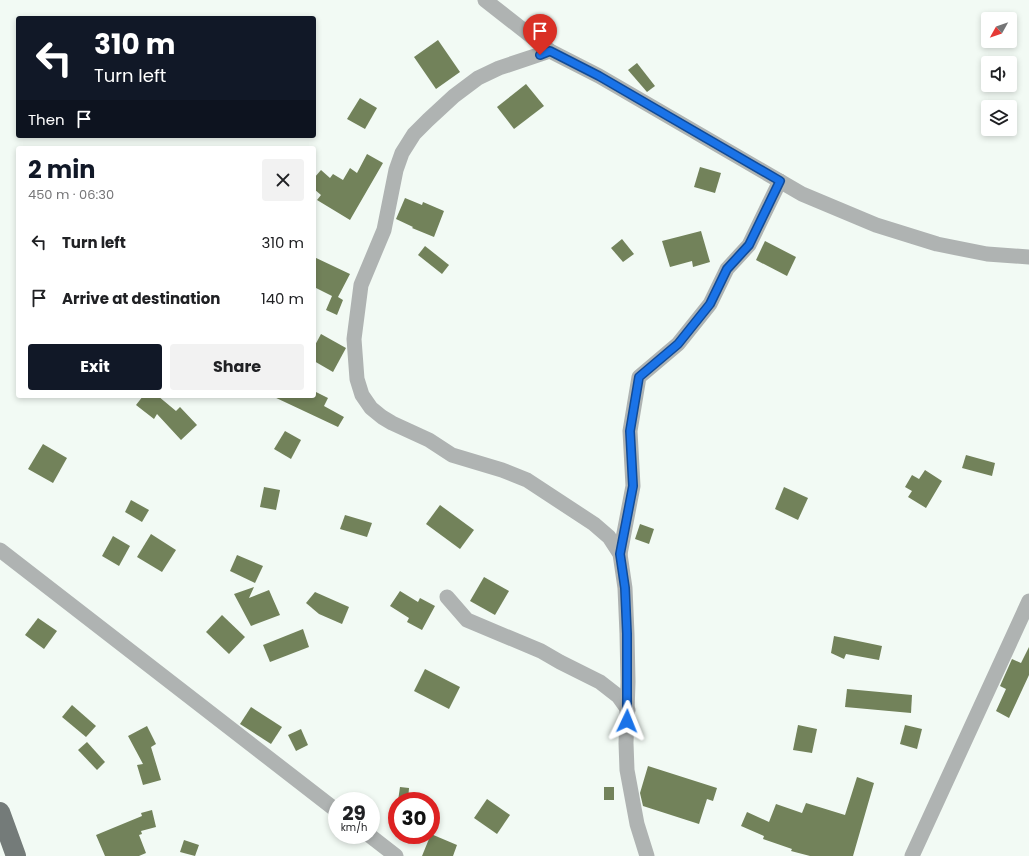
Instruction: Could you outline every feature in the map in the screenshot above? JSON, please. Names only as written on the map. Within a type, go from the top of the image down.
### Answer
[{"type":"main road","points":[[0,812],[16,856]]},
{"type":"street","points":[[485,0],[550,51],[599,76],[802,194],[876,225],[937,244],[987,254],[1029,257]]},
{"type":"street","points":[[550,51],[499,68],[478,78],[454,96],[428,120],[414,134],[402,153],[396,170],[384,230],[361,285],[354,339],[357,379],[362,395],[371,408],[382,417],[429,440],[452,455],[502,470],[527,480],[594,524],[609,537],[620,554]]},
{"type":"street","points":[[647,856],[636,824],[627,770],[627,634],[625,588],[620,554],[633,486],[630,431],[639,377],[678,344],[710,304],[727,269],[749,245],[780,181]]},
{"type":"street","points":[[0,550],[328,804]]},
{"type":"street","points":[[447,597],[468,620],[541,651],[600,682],[618,696],[628,710]]},
{"type":"street","points":[[912,856],[1029,600]]},
{"type":"street","points":[[380,844],[396,856]]},
{"type":"building","points":[[438,40],[460,72],[436,89],[414,57]]},
{"type":"building","points":[[637,63],[655,86],[647,92],[628,70]]},
{"type":"building","points":[[526,84],[544,106],[514,129],[497,107]]},
{"type":"building","points":[[360,98],[377,108],[365,129],[347,119]]},
{"type":"building","points":[[367,154],[383,163],[350,220],[317,200],[321,195],[316,191],[316,176],[321,170],[330,178],[333,174],[343,180],[350,168],[357,173]]},
{"type":"building","points":[[700,167],[721,173],[715,193],[694,187]]},
{"type":"building","points":[[405,198],[422,205],[423,202],[444,211],[434,237],[412,228],[413,227],[396,219]]},
{"type":"building","points":[[701,231],[710,262],[693,267],[692,261],[670,267],[662,241]]},
{"type":"building","points":[[622,239],[634,254],[623,262],[611,248]]},
{"type":"building","points":[[765,241],[796,257],[787,276],[756,260]]},
{"type":"building","points":[[425,246],[449,265],[442,274],[418,255]]},
{"type":"building","points":[[316,258],[350,274],[338,297],[343,300],[337,315],[326,310],[332,296],[316,288]]},
{"type":"building","points":[[321,334],[346,348],[333,372],[316,362],[316,343]]},
{"type":"building","points":[[316,392],[328,398],[324,406],[344,417],[338,427],[276,398],[316,398]]},
{"type":"building","points":[[141,398],[160,398],[176,411],[180,407],[197,425],[181,440],[157,414],[154,419],[136,405]]},
{"type":"building","points":[[285,431],[301,440],[291,459],[274,449]]},
{"type":"building","points":[[43,444],[67,458],[53,483],[28,469]]},
{"type":"building","points":[[966,455],[995,463],[992,476],[962,468]]},
{"type":"building","points":[[925,470],[942,481],[926,508],[908,497],[912,491],[905,487],[912,475],[919,479]]},
{"type":"building","points":[[264,487],[280,490],[276,510],[260,507]]},
{"type":"building","points":[[784,487],[808,498],[798,520],[775,509]]},
{"type":"building","points":[[131,500],[149,510],[142,522],[125,512]]},
{"type":"building","points":[[440,505],[474,530],[460,549],[426,524]]},
{"type":"building","points":[[345,515],[372,523],[367,537],[340,529]]},
{"type":"building","points":[[640,524],[654,529],[649,544],[635,539]]},
{"type":"building","points":[[151,534],[176,550],[162,572],[137,557]]},
{"type":"building","points":[[113,536],[130,546],[119,566],[102,556]]},
{"type":"building","points":[[237,555],[263,566],[255,583],[230,571]]},
{"type":"building","points":[[484,577],[509,591],[495,615],[470,601]]},
{"type":"building","points":[[254,587],[249,598],[269,590],[280,615],[251,626],[234,594]]},
{"type":"building","points":[[400,591],[418,602],[420,598],[435,606],[422,630],[407,622],[409,618],[390,606]]},
{"type":"building","points":[[315,592],[349,607],[342,624],[319,614],[306,603]]},
{"type":"building","points":[[222,615],[245,637],[229,654],[206,632]]},
{"type":"building","points":[[38,618],[57,631],[44,649],[25,635]]},
{"type":"building","points":[[303,629],[309,647],[270,662],[263,645]]},
{"type":"building","points":[[834,636],[882,646],[879,660],[846,654],[844,659],[831,653]]},
{"type":"building","points":[[1029,647],[1029,675],[1009,718],[996,711],[1006,689],[1000,686],[1012,659],[1021,663]]},
{"type":"building","points":[[425,669],[460,687],[449,709],[414,691]]},
{"type":"building","points":[[847,689],[912,695],[911,713],[845,707]]},
{"type":"building","points":[[72,705],[96,726],[86,737],[62,717]]},
{"type":"building","points":[[251,707],[282,727],[271,744],[240,724]]},
{"type":"building","points":[[798,725],[817,729],[812,753],[793,750]]},
{"type":"building","points":[[905,725],[922,729],[917,749],[900,744]]},
{"type":"building","points":[[147,726],[156,744],[151,747],[161,780],[143,785],[137,765],[143,764],[128,736]]},
{"type":"building","points":[[301,729],[308,745],[296,751],[288,735]]},
{"type":"building","points":[[87,742],[105,762],[97,770],[78,750]]},
{"type":"building","points":[[648,766],[717,788],[713,801],[707,799],[699,824],[643,806],[640,793]]},
{"type":"building","points":[[857,777],[874,783],[853,856],[810,856],[791,851],[792,849],[763,839],[764,836],[741,826],[747,812],[769,822],[776,804],[802,813],[806,803],[845,815]]},
{"type":"building","points":[[400,787],[409,788],[409,792],[399,792]]},
{"type":"building","points":[[604,787],[614,787],[614,800],[604,800]]},
{"type":"building","points":[[487,799],[510,815],[497,834],[474,818]]},
{"type":"building","points":[[152,810],[156,827],[141,831],[142,834],[139,835],[146,853],[139,856],[105,856],[96,835],[142,816],[141,813]]},
{"type":"building","points":[[440,838],[457,845],[453,856],[422,856],[427,844],[440,844]]},
{"type":"building","points":[[184,840],[199,845],[195,856],[180,852]]},
{"type":"route","points":[[540,55],[550,51],[599,76],[705,136],[780,181],[749,245],[727,269],[710,304],[678,344],[639,377],[630,431],[633,486],[620,554],[625,588],[627,634],[627,721]]}]
